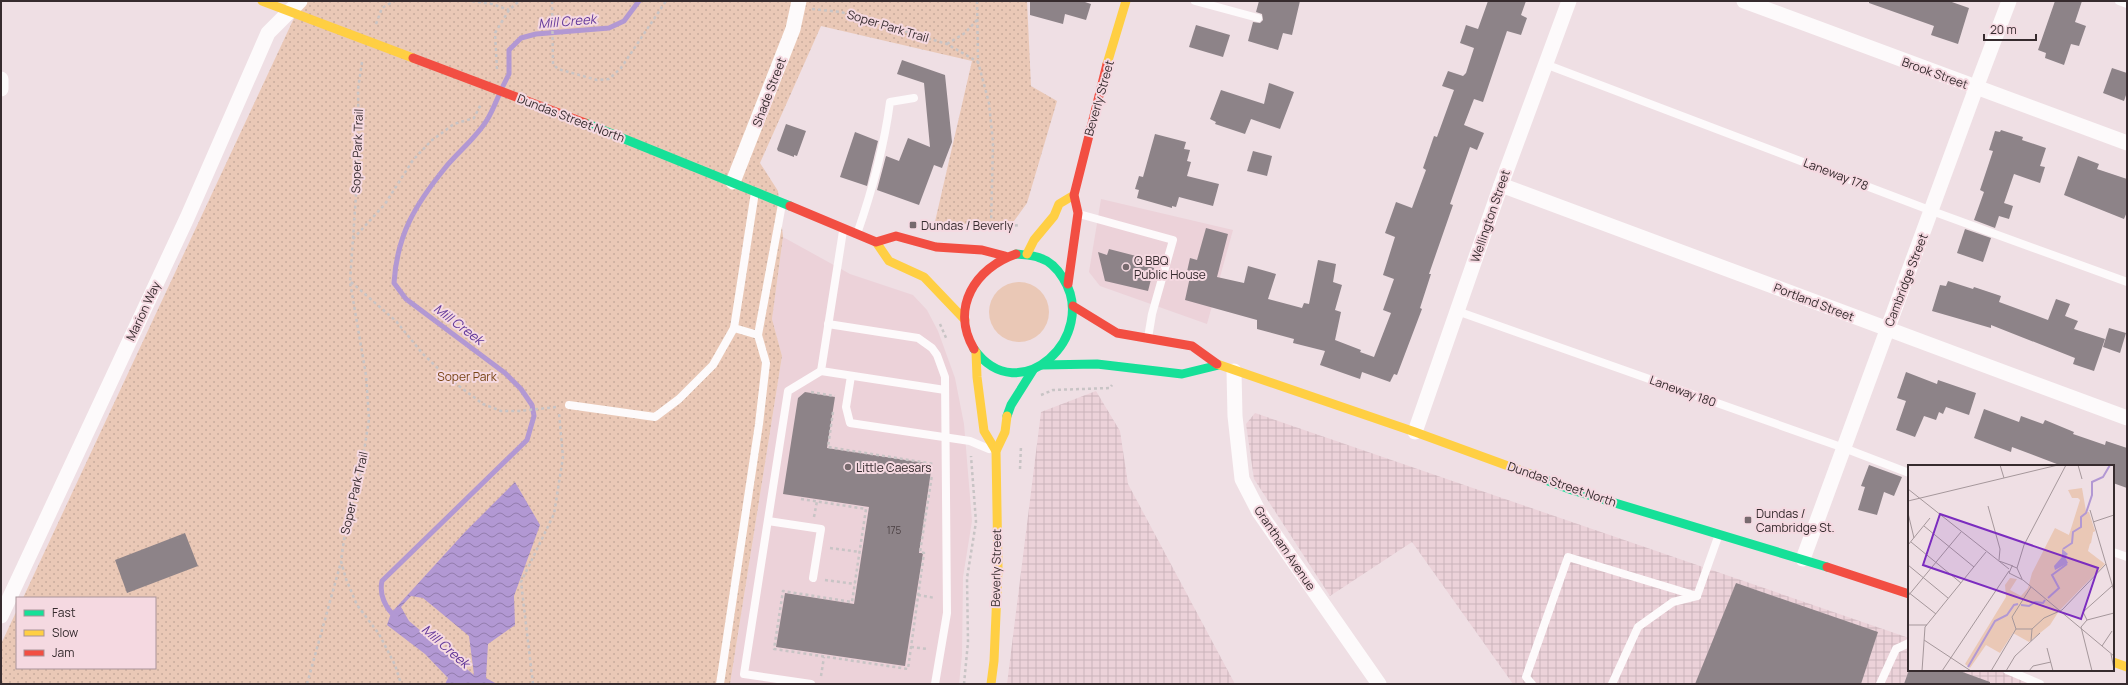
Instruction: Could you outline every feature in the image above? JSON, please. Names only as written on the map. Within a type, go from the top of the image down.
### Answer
[{"type":"main road","name":"Dundas Street North","points":[[262,1],[295,6],[472,80],[734,182],[843,230],[876,242]]},
{"type":"main road","name":"Beverly Street","points":[[1068,284],[1078,213],[1074,195],[1097,99],[1126,1]]},
{"type":"main road","points":[[1027,254],[1034,240],[1054,216],[1060,204],[1074,195]]},
{"type":"main road","points":[[965,320],[924,277],[889,261],[876,242],[896,236],[936,247],[982,250],[1006,256],[1027,254],[1037,256],[1055,266],[1068,284],[1073,306],[1073,317],[1066,340],[1052,358],[1033,370],[1011,372],[1001,370],[983,360],[976,352],[968,337],[965,320],[968,297],[976,281],[986,268],[1006,256]]},
{"type":"main road","name":"Dundas Street North","points":[[1073,306],[1095,321],[1117,333],[1192,346],[1219,365],[1234,371],[1415,432],[1572,490],[1803,559],[1908,594]]},
{"type":"main road","name":"Beverly Street","points":[[976,352],[976,377],[984,431],[996,452]]},
{"type":"main road","points":[[1042,365],[1097,364],[1182,374],[1219,365]]},
{"type":"main road","name":"Beverly Street","points":[[991,684],[994,661],[998,568],[996,452],[1005,432],[1006,420],[1011,405],[1033,370]]},
{"type":"main road","points":[[2114,662],[2127,667]]},
{"type":"street","name":"Wellington Street","points":[[1415,432],[1501,184],[1569,1]]},
{"type":"street","name":"Brook Street","points":[[1744,1],[2127,143]]},
{"type":"street","name":"Cambridge Street","points":[[1803,559],[2009,1]]},
{"type":"street","name":"Shade Street","points":[[734,182],[793,29],[804,5]]},
{"type":"street","name":"Marion Way","points":[[1,616],[187,218],[268,33],[295,6]]},
{"type":"street","points":[[1,79],[1,89]]},
{"type":"street","name":"Portland Street","points":[[1501,184],[2127,418]]},
{"type":"street","name":"Grantham Avenue","points":[[1234,371],[1235,416],[1242,479],[1259,512],[1379,684]]},
{"type":"lane","points":[[1195,1],[1258,18]]},
{"type":"lane","points":[[2119,1],[2127,4]]},
{"type":"lane","name":"Laneway 178","points":[[1545,64],[1932,211],[2127,282]]},
{"type":"lane","points":[[856,235],[868,205],[885,137],[890,102],[914,98]]},
{"type":"lane","points":[[569,405],[655,417],[679,399],[713,365],[734,328],[755,191]]},
{"type":"lane","points":[[720,684],[758,432],[766,363],[758,335],[782,203]]},
{"type":"lane","points":[[1078,213],[1173,240],[1152,314],[1148,338]]},
{"type":"lane","points":[[821,372],[843,230]]},
{"type":"lane","name":"Laneway 180","points":[[1457,310],[1844,448],[1908,474]]},
{"type":"lane","points":[[828,324],[918,338],[937,355],[945,376],[946,613],[935,684]]},
{"type":"lane","points":[[734,328],[758,335]]},
{"type":"lane","points":[[811,684],[744,674],[788,391],[821,372],[945,390]]},
{"type":"lane","points":[[851,376],[846,407],[850,423],[970,441],[996,452]]},
{"type":"lane","points":[[768,521],[821,529],[813,578]]},
{"type":"lane","points":[[1698,596],[1719,534]]},
{"type":"lane","points":[[2114,552],[2127,558]]},
{"type":"lane","points":[[1532,684],[1526,677],[1568,557],[1698,596]]},
{"type":"lane","points":[[1612,684],[1638,627],[1673,602],[1698,596]]},
{"type":"lane","points":[[1880,684],[1896,649],[1908,643]]},
{"type":"lane","points":[[2009,671],[2040,684]]},
{"type":"path","points":[[375,26],[382,8],[394,1]]},
{"type":"path","points":[[472,1],[492,4],[509,10]]},
{"type":"path","points":[[498,66],[495,33],[509,10],[519,1]]},
{"type":"path","points":[[552,1],[552,64],[558,69],[597,80],[610,79],[621,68],[666,1]]},
{"type":"path","points":[[977,1],[978,62],[988,103],[993,142],[991,228]]},
{"type":"path","name":"Soper Park Trail","points":[[804,5],[841,12],[947,44],[978,62]]},
{"type":"path","points":[[947,44],[965,33],[977,19]]},
{"type":"path","name":"Soper Park Trail","points":[[362,62],[358,89],[359,152],[350,282],[366,375],[369,419],[360,477],[346,526],[341,562],[346,579],[357,605],[379,634],[395,665],[401,684]]},
{"type":"path","points":[[352,239],[385,204],[413,160],[431,141],[454,124],[474,118]]},
{"type":"path","points":[[977,229],[1020,226],[1025,221]]},
{"type":"path","points":[[350,282],[396,320],[422,353],[447,377],[483,404],[501,411],[519,412],[548,408]]},
{"type":"path","points":[[1039,396],[1053,390],[1110,388]]},
{"type":"path","points":[[805,391],[836,396],[835,402]]},
{"type":"path","points":[[533,684],[521,582],[554,514],[563,457],[558,406]]},
{"type":"path","points":[[801,499],[866,509],[852,602],[783,591],[774,649],[908,669],[924,553],[920,552],[934,463],[828,447],[834,409]]},
{"type":"path","points":[[1020,469],[1021,439]]},
{"type":"path","points":[[964,684],[968,642],[968,578],[976,522],[970,441]]},
{"type":"path","points":[[818,546],[860,552]]},
{"type":"path","points":[[307,684],[341,562]]},
{"type":"path","points":[[813,578],[855,584]]},
{"type":"path","points":[[918,595],[946,599]]},
{"type":"path","points":[[911,647],[940,651]]},
{"type":"path","points":[[821,677],[824,657]]},
{"type":"shaded area","points":[[1101,199],[1233,230],[1207,324],[1100,286],[1089,272]]},
{"type":"shaded area","points":[[783,237],[850,274],[913,295],[927,310],[938,331],[955,378],[964,424],[972,521],[963,577],[962,655],[959,684],[730,684],[782,356],[772,319]]},
{"type":"shaded area","points":[[1096,391],[1120,431],[1128,484],[1235,684],[1007,684],[1041,412]]},
{"type":"shaded area","points":[[1255,413],[1908,638],[1908,671],[2005,671],[2042,684],[1513,684],[1412,542],[1330,596],[1254,479],[1246,424]]},
{"type":"green space","name":"Soper Park","points":[[298,1],[1027,1],[1031,86],[1057,101],[1027,203],[1014,221],[934,226],[972,61],[821,26],[760,163],[778,191],[783,237],[772,319],[782,356],[730,684],[1,684],[1,644],[16,612],[16,669],[156,669],[156,597],[23,597],[295,16]]},
{"type":"green space","points":[[1019,282],[1036,287],[1044,295],[1049,312],[1044,329],[1036,337],[1019,342],[1002,337],[994,329],[989,312],[994,295],[1002,287]]},
{"type":"water","points":[[515,482],[540,525],[514,596],[515,625],[488,644],[486,678],[497,684],[445,684],[448,678],[425,654],[387,625],[391,613],[465,532]],"holes":[[[411,596],[423,598],[469,636],[474,675],[409,621],[401,607]]]},
{"type":"building","points":[[1030,1],[1082,1],[1091,4],[1086,20],[1065,14],[1063,24],[1030,15]]},
{"type":"building","points":[[1259,1],[1300,1],[1292,35],[1283,33],[1278,50],[1248,41],[1253,22],[1260,23],[1263,20],[1262,14],[1256,12]]},
{"type":"building","points":[[1488,1],[1526,1],[1521,15],[1527,18],[1521,35],[1507,31],[1483,102],[1474,99],[1464,125],[1484,133],[1477,150],[1470,147],[1450,204],[1453,205],[1429,274],[1431,274],[1420,308],[1422,309],[1397,375],[1394,374],[1390,382],[1362,372],[1360,379],[1320,365],[1325,351],[1293,343],[1294,339],[1257,329],[1257,320],[1185,300],[1190,277],[1186,276],[1190,258],[1197,260],[1206,228],[1228,234],[1217,277],[1244,283],[1248,266],[1276,274],[1268,299],[1302,308],[1304,303],[1309,304],[1318,260],[1336,264],[1333,282],[1342,285],[1335,310],[1341,312],[1335,340],[1361,350],[1360,352],[1374,357],[1391,313],[1383,310],[1394,279],[1383,275],[1395,237],[1385,233],[1396,202],[1412,208],[1426,170],[1423,168],[1434,136],[1437,137],[1454,90],[1442,86],[1448,71],[1463,76],[1466,73],[1474,48],[1460,43],[1466,25],[1478,29]]},
{"type":"building","points":[[1869,1],[1949,1],[1969,8],[1958,44],[1931,35],[1934,26],[1869,3]]},
{"type":"building","points":[[2055,1],[2082,1],[2075,22],[2086,26],[2079,46],[2071,44],[2064,65],[2045,58],[2046,53],[2038,50]]},
{"type":"building","points":[[1196,25],[1230,35],[1223,57],[1189,47]]},
{"type":"building","points":[[902,60],[945,75],[952,142],[942,168],[934,165],[919,205],[877,190],[886,156],[899,161],[908,138],[930,147],[924,83],[897,74]]},
{"type":"building","points":[[2112,68],[2127,73],[2127,92],[2124,101],[2103,93]]},
{"type":"building","points":[[1269,83],[1294,92],[1280,129],[1251,119],[1245,134],[1215,124],[1216,122],[1210,119],[1221,90],[1264,104]]},
{"type":"building","points":[[786,124],[806,131],[797,156],[794,155],[794,157],[778,151],[777,149]]},
{"type":"building","points":[[2001,130],[2023,137],[2022,140],[2046,148],[2040,166],[2045,167],[2040,183],[2014,174],[2004,203],[2013,206],[2009,219],[1999,216],[1995,228],[1974,220],[1984,192],[1980,190],[1993,151],[1989,150],[1995,131],[2000,132]]},
{"type":"building","points":[[855,132],[878,141],[867,186],[840,177]]},
{"type":"building","points":[[1155,134],[1186,142],[1184,149],[1190,150],[1187,161],[1191,162],[1187,176],[1219,184],[1213,206],[1179,197],[1176,207],[1172,206],[1172,208],[1137,198],[1139,190],[1135,189],[1139,176],[1143,177]]},
{"type":"building","points":[[1253,151],[1272,156],[1267,176],[1247,171]]},
{"type":"building","points":[[2078,156],[2099,164],[2097,169],[2127,179],[2127,212],[2124,219],[2064,195]]},
{"type":"building","points":[[1965,229],[1991,238],[1983,262],[1957,253]]},
{"type":"building","name":"Q BBQ Public House","points":[[1109,249],[1140,257],[1138,263],[1154,268],[1148,291],[1105,281],[1098,252],[1107,255]]},
{"type":"building","points":[[1948,281],[1973,289],[1974,287],[2001,296],[1999,302],[2048,320],[2056,299],[2070,304],[2065,316],[2078,321],[2074,329],[2105,339],[2094,371],[2073,364],[2075,358],[1991,325],[1991,328],[1932,311],[1940,285],[1946,286]]},
{"type":"building","points":[[2109,328],[2126,333],[2120,353],[2103,347]]},
{"type":"building","points":[[1906,372],[1937,384],[1938,380],[1976,393],[1969,415],[1946,407],[1943,414],[1939,412],[1936,420],[1924,416],[1915,437],[1896,430],[1906,401],[1897,398]]},
{"type":"building","points":[[805,392],[835,397],[827,448],[932,464],[919,553],[923,553],[905,666],[776,647],[785,593],[854,604],[869,507],[783,494],[798,398]]},
{"type":"building","points":[[1984,409],[2019,422],[2021,416],[2043,424],[2045,420],[2074,432],[2073,434],[2105,445],[2106,441],[2127,448],[2127,488],[2114,483],[2114,465],[2059,465],[2012,447],[2011,452],[1974,438]]},
{"type":"building","points":[[1869,465],[1902,477],[1894,496],[1884,492],[1877,515],[1858,510],[1865,487],[1861,486]]},
{"type":"building","points":[[185,533],[198,566],[127,593],[115,560]]},
{"type":"building","points":[[1736,583],[1878,632],[1861,684],[1695,684]]},
{"type":"building","points":[[1909,671],[1960,671],[1990,682],[1990,684],[1904,684]]},
{"type":"waterway","name":"Mill Creek","points":[[503,86],[509,74],[509,50],[521,38],[536,34],[609,28],[624,21],[639,1]]},
{"type":"waterway","name":"Mill Creek","points":[[396,617],[386,605],[382,596],[382,581],[527,440],[534,416],[532,405],[521,389],[505,373],[406,299],[394,283],[399,250],[409,221],[416,208],[445,168],[483,127],[499,95]]},
{"type":"traffic: fast","points":[[585,123],[790,206]]},
{"type":"traffic: fast","points":[[974,349],[992,366],[1012,373],[1032,370],[1049,359],[1063,343],[1071,322],[1072,300],[1063,278],[1059,272],[1044,259],[1016,254]]},
{"type":"traffic: fast","points":[[1042,365],[1097,364],[1182,374],[1219,365]]},
{"type":"traffic: fast","points":[[1007,416],[1011,405],[1033,370]]},
{"type":"traffic: fast","points":[[1530,474],[1572,490],[1827,567]]},
{"type":"traffic: slow","points":[[262,1],[413,58]]},
{"type":"traffic: slow","points":[[1107,64],[1126,1]]},
{"type":"traffic: slow","points":[[1027,254],[1034,240],[1054,216],[1059,204],[1074,195]]},
{"type":"traffic: slow","points":[[876,242],[889,261],[924,277],[965,320]]},
{"type":"traffic: slow","points":[[976,352],[977,377],[984,431],[996,451]]},
{"type":"traffic: slow","points":[[1217,364],[1415,432],[1530,474]]},
{"type":"traffic: slow","points":[[991,684],[994,661],[998,568],[996,451],[1005,432],[1007,416]]},
{"type":"traffic: slow","points":[[2114,662],[2127,667]]},
{"type":"traffic: jam","points":[[413,58],[585,123]]},
{"type":"traffic: jam","points":[[1068,284],[1078,213],[1074,195],[1107,64]]},
{"type":"traffic: jam","points":[[790,206],[876,242],[896,236],[936,247],[982,250],[1005,256]]},
{"type":"traffic: jam","points":[[974,349],[967,334],[965,319],[966,305],[971,291],[978,279],[989,269],[1001,260],[1016,254]]},
{"type":"traffic: jam","points":[[1073,306],[1117,333],[1192,346],[1217,364]]},
{"type":"traffic: jam","points":[[1827,567],[1908,594]]},
{"type":"place","name":"Dundas / Beverly","points":[[913,225]]},
{"type":"place","name":"Q BBQ Public House","points":[[1126,267]]},
{"type":"place","name":"Little Caesars","points":[[848,467]]},
{"type":"place","name":"Dundas / Cambridge St.","points":[[1748,520]]}]
